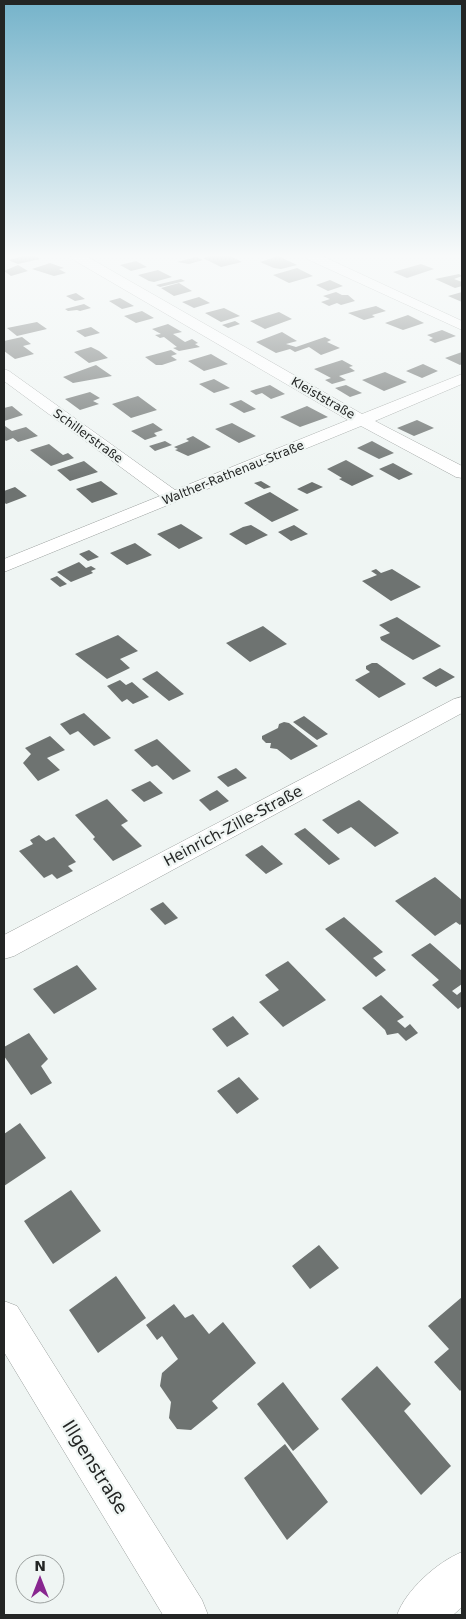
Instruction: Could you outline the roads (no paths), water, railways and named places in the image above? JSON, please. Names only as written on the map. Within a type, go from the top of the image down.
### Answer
[{"type":"street","name":"Kleiststraße","points":[[208,332],[361,420]]},
{"type":"street","name":"Schillerstraße","points":[[4,374],[173,497]]},
{"type":"street","name":"Walther-Rathenau-Straße","points":[[4,566],[462,379]]},
{"type":"street","points":[[361,420],[462,473]]},
{"type":"street","name":"Heinrich-Zille-Straße","points":[[4,948],[462,704]]},
{"type":"street","name":"Illgenstraße","points":[[4,1319],[187,1615]]},
{"type":"street","points":[[420,1615],[462,1575]]}]
